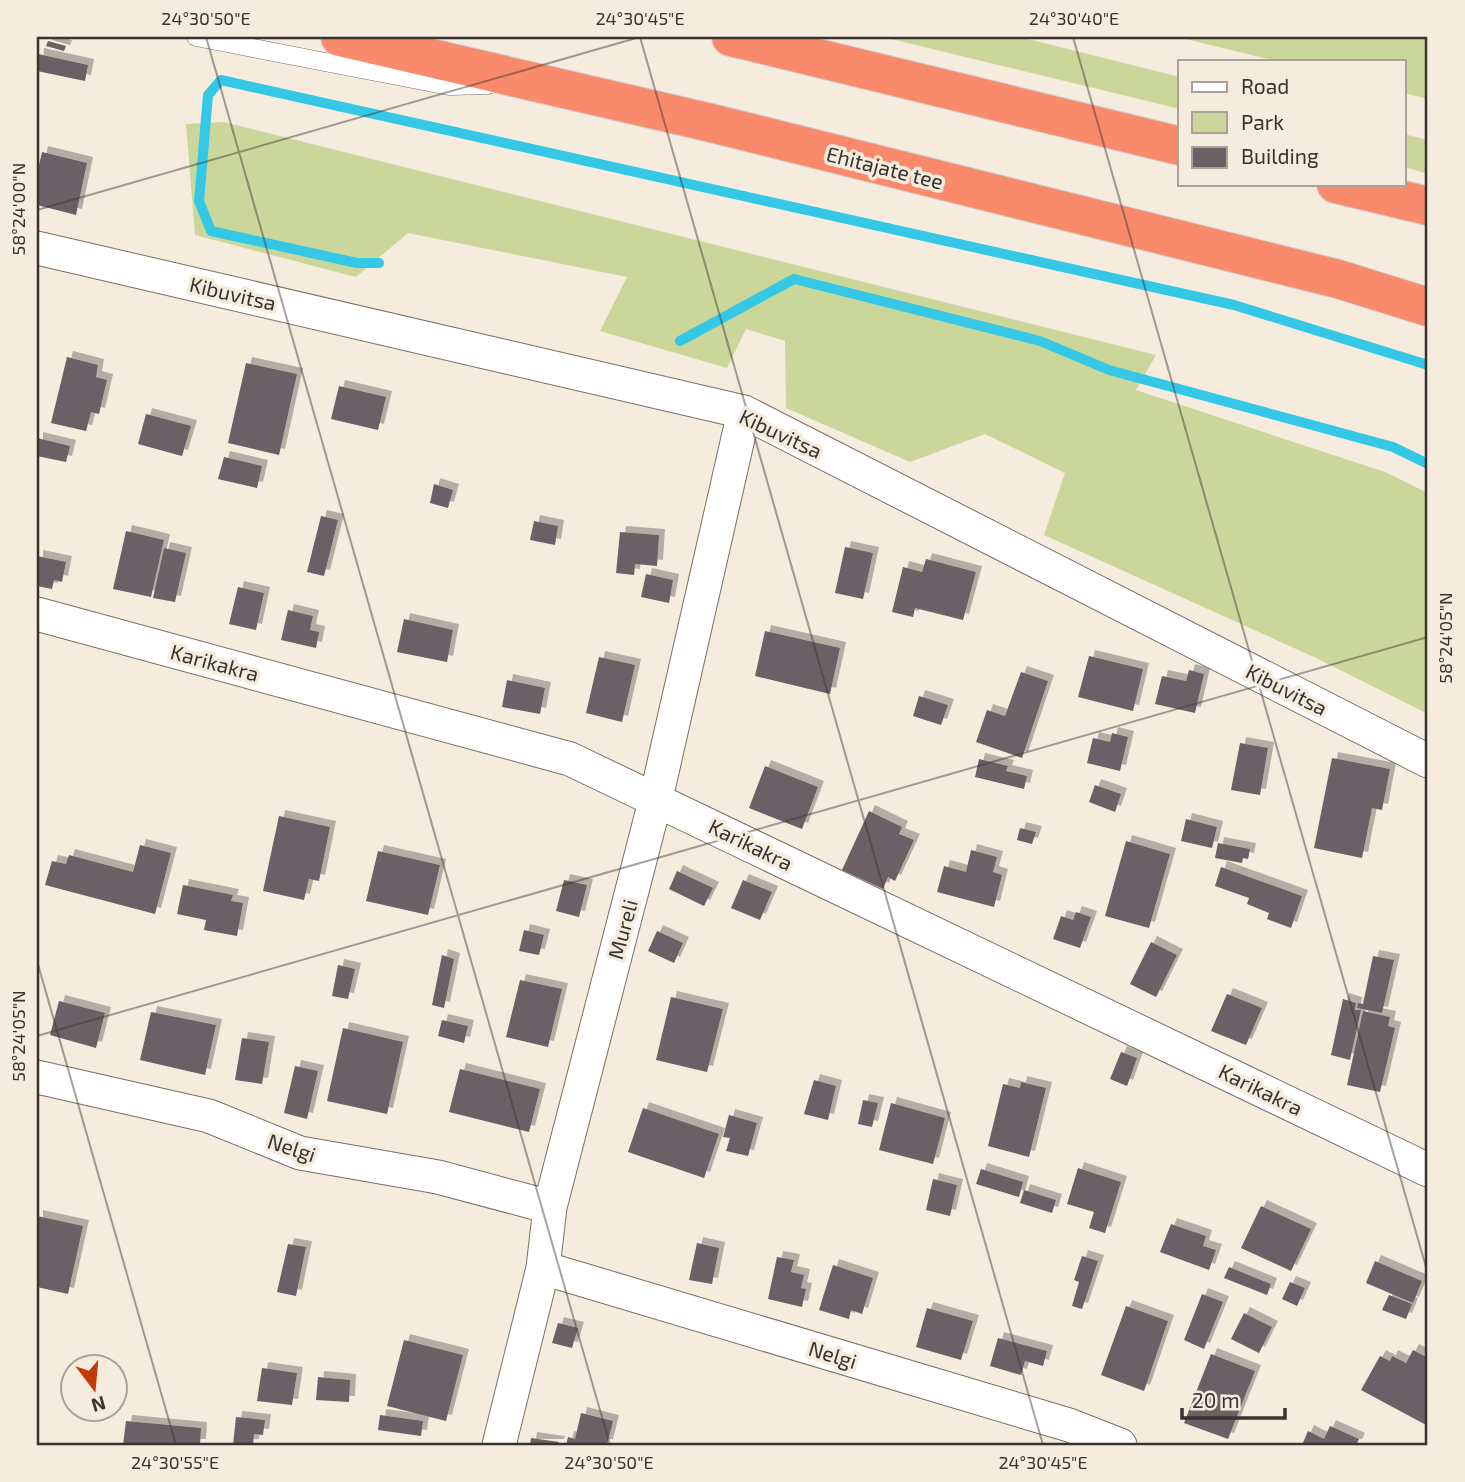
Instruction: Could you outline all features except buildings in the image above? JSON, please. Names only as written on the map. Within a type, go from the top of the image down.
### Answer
[{"type":"highway","name":"Ehitajate tee","points":[[340,37],[707,122],[1338,279],[1428,307]]},
{"type":"highway","points":[[730,37],[1178,146]]},
{"type":"highway","points":[[1344,186],[1428,206]]},
{"type":"street","name":"Kibuvitsa","points":[[38,254],[744,412],[1428,761]]},
{"type":"street","name":"Mureli","points":[[499,1445],[543,1268],[550,1207],[656,798],[744,412]]},
{"type":"street","name":"Karikakra","points":[[37,614],[570,759],[1428,1170]]},
{"type":"street","name":"Nelgi","points":[[37,1077],[209,1116],[300,1153],[438,1177],[550,1207]]},
{"type":"street","name":"Nelgi","points":[[543,1268],[1069,1425],[1120,1445]]},
{"type":"lane","points":[[196,37],[449,86],[541,84]]},
{"type":"green space","points":[[883,37],[1020,37],[1178,76],[1178,109]]},
{"type":"green space","points":[[1177,37],[1428,37],[1428,99],[1406,94],[1406,60],[1272,60]]},
{"type":"green space","points":[[224,122],[1156,355],[1136,390],[1385,472],[1428,493],[1428,714],[1316,658],[1044,535],[1065,473],[985,434],[910,462],[786,408],[785,341],[746,329],[727,368],[600,331],[627,277],[408,233],[356,277],[195,235],[186,124]]},
{"type":"green space","points":[[1406,134],[1428,140],[1428,174],[1406,168]]},
{"type":"waterway","points":[[379,263],[357,263],[211,231],[199,201],[208,95],[221,80],[1234,305],[1428,365]]},
{"type":"waterway","points":[[680,341],[794,279],[1040,341],[1109,370],[1393,447],[1428,464]]}]
